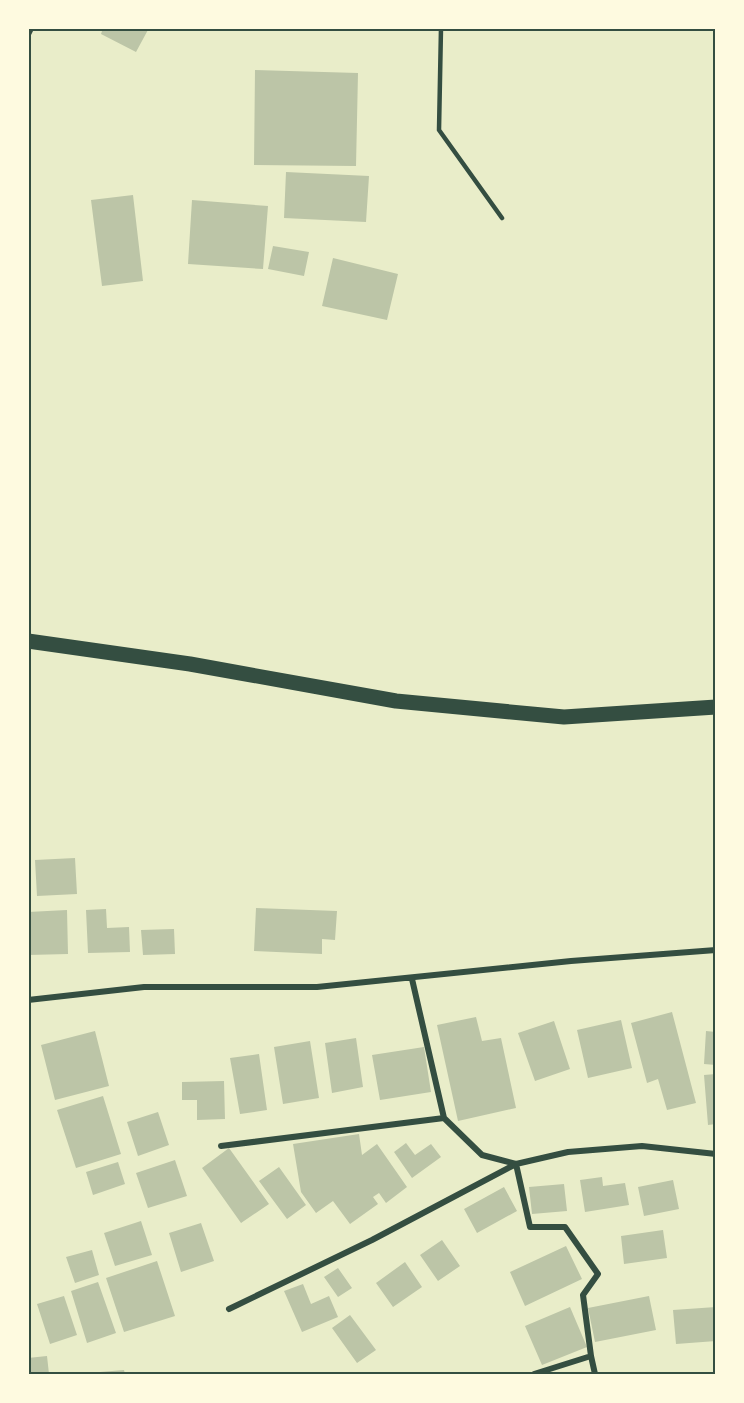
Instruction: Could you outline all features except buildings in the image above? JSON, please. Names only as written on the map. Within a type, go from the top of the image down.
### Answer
[{"type":"main road","points":[[28,640],[189,664],[396,701],[564,717],[716,707]]},
{"type":"street","points":[[28,1000],[144,987],[317,987],[571,961],[716,950]]},
{"type":"street","points":[[412,978],[444,1118],[482,1155],[516,1164]]},
{"type":"street","points":[[221,1146],[444,1118]]},
{"type":"street","points":[[229,1309],[372,1240],[516,1164],[568,1152],[642,1146],[716,1154]]},
{"type":"street","points":[[516,1164],[530,1227],[565,1227],[598,1274],[583,1295],[595,1374]]},
{"type":"street","points":[[534,1374],[591,1356]]},
{"type":"lane","points":[[28,36],[32,28]]},
{"type":"lane","points":[[441,28],[439,130],[502,218]]}]
